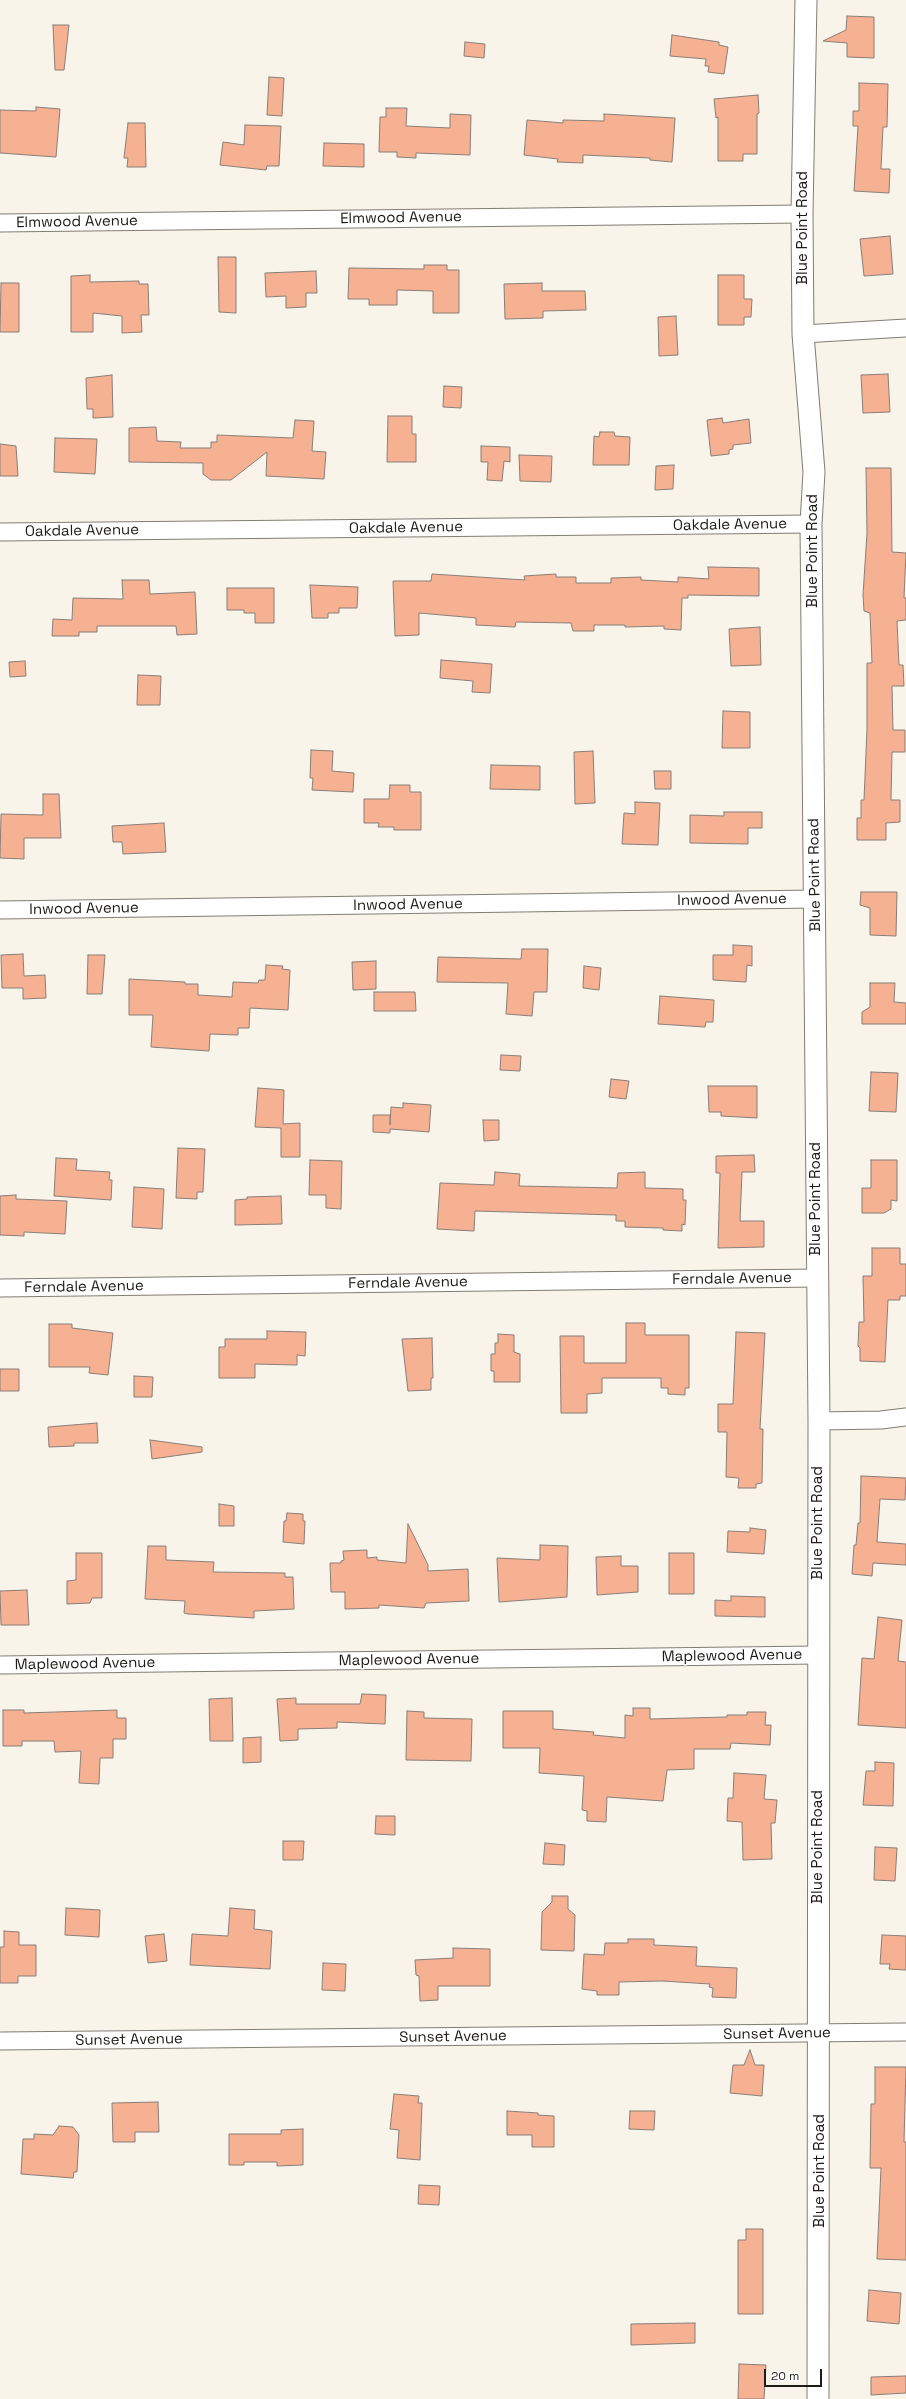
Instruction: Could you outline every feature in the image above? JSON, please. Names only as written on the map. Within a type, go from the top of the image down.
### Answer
[{"type":"street","name":"Blue Point Road","points":[[806,0],[802,214],[803,334],[814,472],[811,524],[816,899],[819,1421],[817,1655],[820,2034],[818,2399]]},
{"type":"street","name":"Elmwood Avenue","points":[[0,223],[802,214]]},
{"type":"street","points":[[803,334],[906,328]]},
{"type":"street","name":"Oakdale Avenue","points":[[0,532],[811,524]]},
{"type":"street","name":"Inwood Avenue","points":[[0,910],[816,899]]},
{"type":"street","name":"Ferndale Avenue","points":[[0,1288],[817,1278]]},
{"type":"street","points":[[819,1421],[881,1420],[906,1417]]},
{"type":"street","name":"Maplewood Avenue","points":[[0,1665],[817,1655]]},
{"type":"street","name":"Sunset Avenue","points":[[0,2042],[906,2032]]},
{"type":"building","points":[[847,16],[874,17],[874,58],[847,57],[847,43],[823,41],[846,30]]},
{"type":"building","points":[[53,25],[69,25],[64,70],[55,70]]},
{"type":"building","points":[[672,35],[719,42],[719,45],[728,47],[724,74],[708,72],[709,66],[705,66],[706,59],[670,56]]},
{"type":"building","points":[[465,42],[485,44],[484,58],[464,56]]},
{"type":"building","points":[[269,77],[284,78],[282,116],[267,115]]},
{"type":"building","points":[[859,83],[888,84],[887,127],[883,127],[881,169],[890,169],[889,193],[854,191],[858,126],[853,126],[853,111],[859,111]]},
{"type":"building","points":[[758,95],[759,113],[757,114],[757,154],[743,154],[743,161],[718,161],[718,117],[716,118],[714,99]]},
{"type":"building","points":[[36,107],[60,109],[56,157],[0,153],[0,110],[36,111]]},
{"type":"building","points":[[386,108],[407,108],[406,126],[450,128],[450,114],[471,115],[470,155],[416,153],[416,158],[397,157],[397,152],[379,152],[380,117],[386,117]]},
{"type":"building","points":[[604,114],[675,118],[672,162],[650,160],[650,158],[583,155],[583,163],[557,162],[558,159],[524,155],[527,120],[563,123],[563,120],[604,121]]},
{"type":"building","points":[[128,123],[145,123],[146,167],[127,167],[128,158],[124,158]]},
{"type":"building","points":[[245,125],[281,126],[279,166],[267,166],[266,170],[220,165],[223,142],[244,145]]},
{"type":"building","points":[[324,143],[364,144],[364,167],[323,166]]},
{"type":"building","points":[[890,236],[893,274],[864,276],[860,239]]},
{"type":"building","points":[[218,257],[236,257],[236,313],[219,312]]},
{"type":"building","points":[[424,265],[447,265],[447,270],[459,270],[459,313],[433,313],[433,291],[397,290],[397,305],[369,305],[369,299],[348,299],[349,268],[424,269]]},
{"type":"building","points":[[316,271],[317,293],[306,293],[306,307],[286,308],[286,296],[266,297],[265,273]]},
{"type":"building","points":[[90,275],[90,282],[139,281],[139,284],[148,284],[149,315],[141,315],[142,332],[122,333],[122,316],[93,313],[93,332],[71,332],[71,276]]},
{"type":"building","points":[[718,275],[744,275],[744,299],[752,299],[751,317],[744,317],[744,325],[718,325]]},
{"type":"building","points":[[1,283],[19,283],[19,332],[0,332]]},
{"type":"building","points":[[542,283],[542,291],[585,291],[586,310],[543,311],[543,318],[505,319],[504,284]]},
{"type":"building","points":[[676,316],[678,355],[659,356],[658,317]]},
{"type":"building","points":[[888,374],[890,412],[863,413],[861,375]]},
{"type":"building","points":[[112,375],[113,417],[93,418],[93,409],[87,409],[86,378]]},
{"type":"building","points":[[444,386],[462,387],[461,408],[443,407]]},
{"type":"building","points":[[388,416],[412,416],[412,434],[416,434],[416,462],[387,462]]},
{"type":"building","points":[[722,418],[723,423],[749,419],[751,443],[733,445],[733,449],[729,450],[729,454],[711,456],[707,420]]},
{"type":"building","points":[[295,420],[314,421],[312,451],[326,452],[324,479],[266,476],[267,452],[231,480],[211,480],[203,474],[203,463],[129,462],[129,428],[156,427],[157,441],[181,442],[180,448],[211,448],[211,442],[217,442],[217,435],[293,438]]},
{"type":"building","points":[[600,432],[614,432],[615,436],[630,437],[629,465],[593,465],[594,436],[599,437]]},
{"type":"building","points":[[55,438],[97,439],[95,474],[54,472]]},
{"type":"building","points":[[0,444],[16,446],[18,476],[0,476]]},
{"type":"building","points":[[481,446],[510,447],[510,462],[504,461],[502,481],[487,480],[488,462],[481,462]]},
{"type":"building","points":[[519,455],[552,456],[551,482],[520,481]]},
{"type":"building","points":[[674,465],[673,489],[655,490],[656,466]]},
{"type":"building","points":[[866,468],[891,468],[892,552],[906,553],[904,598],[906,598],[906,620],[897,621],[899,665],[903,665],[904,686],[892,686],[893,730],[905,730],[905,752],[892,752],[891,800],[900,800],[900,822],[886,823],[886,840],[857,840],[857,818],[861,818],[861,800],[864,800],[867,729],[867,663],[872,663],[870,613],[864,611],[863,595],[867,533]]},
{"type":"building","points":[[708,567],[759,568],[759,596],[688,595],[688,598],[682,598],[681,630],[664,629],[664,626],[625,627],[625,625],[594,625],[594,631],[573,631],[571,623],[516,622],[515,627],[476,625],[476,618],[419,613],[419,635],[395,636],[393,581],[431,581],[432,574],[525,580],[524,576],[556,574],[556,577],[576,577],[576,583],[611,583],[611,578],[641,577],[641,580],[678,582],[678,577],[709,579]]},
{"type":"building","points":[[122,580],[149,580],[150,594],[195,592],[197,634],[177,635],[176,626],[97,626],[97,632],[79,632],[79,636],[52,636],[53,619],[72,620],[73,598],[123,599]]},
{"type":"building","points":[[310,585],[358,587],[357,608],[339,608],[339,613],[328,613],[328,618],[312,618]]},
{"type":"building","points":[[227,588],[274,588],[274,623],[255,623],[255,613],[244,613],[244,610],[227,610]]},
{"type":"building","points":[[760,627],[761,665],[731,666],[729,629]]},
{"type":"building","points":[[441,660],[492,664],[490,693],[472,692],[473,681],[440,678]]},
{"type":"building","points":[[25,661],[26,676],[10,677],[9,662]]},
{"type":"building","points":[[138,675],[161,676],[160,705],[137,705]]},
{"type":"building","points":[[723,711],[750,712],[750,748],[722,748]]},
{"type":"building","points":[[311,750],[333,751],[332,771],[354,773],[353,792],[312,790],[313,778],[310,778]]},
{"type":"building","points":[[593,751],[595,803],[575,804],[574,752]]},
{"type":"building","points":[[491,765],[540,766],[540,790],[490,789]]},
{"type":"building","points":[[654,771],[671,771],[671,789],[655,789]]},
{"type":"building","points":[[390,785],[410,785],[410,792],[421,792],[421,830],[394,830],[394,827],[378,827],[379,823],[364,823],[364,799],[389,799]]},
{"type":"building","points":[[43,794],[59,794],[61,838],[24,838],[24,859],[0,858],[1,814],[43,815]]},
{"type":"building","points":[[635,802],[660,803],[658,845],[622,844],[624,813],[635,814]]},
{"type":"building","points":[[724,812],[762,812],[762,828],[748,828],[748,844],[690,843],[690,815],[724,816]]},
{"type":"building","points":[[164,823],[166,852],[123,854],[122,842],[113,842],[112,826]]},
{"type":"building","points":[[861,892],[897,892],[896,936],[870,935],[870,908],[860,905]]},
{"type":"building","points":[[733,945],[752,946],[752,966],[747,965],[746,982],[713,980],[713,955],[733,955]]},
{"type":"building","points":[[522,949],[548,949],[547,992],[534,992],[532,1016],[506,1014],[508,983],[437,982],[438,957],[521,959]]},
{"type":"building","points":[[23,954],[24,976],[45,975],[46,998],[23,999],[23,988],[2,988],[1,955]]},
{"type":"building","points":[[88,955],[105,955],[102,994],[87,994]]},
{"type":"building","points":[[376,961],[376,989],[353,990],[352,962]]},
{"type":"building","points":[[266,965],[283,966],[282,969],[290,970],[288,1010],[250,1008],[249,1028],[238,1028],[238,1035],[210,1034],[209,1051],[151,1047],[153,1015],[129,1015],[129,979],[198,984],[198,995],[232,997],[233,982],[258,983],[259,980],[265,980]]},
{"type":"building","points":[[584,966],[601,968],[599,990],[583,988]]},
{"type":"building","points":[[870,983],[895,983],[894,1002],[906,1003],[906,1024],[862,1024],[862,1012],[870,1007]]},
{"type":"building","points":[[374,992],[415,992],[416,1011],[374,1011]]},
{"type":"building","points":[[660,996],[714,1000],[713,1022],[706,1022],[705,1027],[658,1024]]},
{"type":"building","points":[[501,1055],[521,1056],[520,1071],[500,1070]]},
{"type":"building","points":[[871,1072],[898,1073],[896,1112],[869,1111]]},
{"type":"building","points":[[611,1079],[629,1081],[626,1099],[609,1097]]},
{"type":"building","points":[[708,1086],[757,1086],[757,1118],[721,1116],[721,1112],[709,1112]]},
{"type":"building","points":[[258,1088],[284,1090],[283,1124],[300,1123],[300,1157],[281,1157],[281,1128],[255,1127]]},
{"type":"building","points":[[403,1103],[431,1105],[429,1132],[390,1129],[390,1133],[373,1132],[373,1115],[390,1115],[390,1125],[391,1107],[403,1108]]},
{"type":"building","points":[[483,1120],[499,1120],[499,1140],[484,1141]]},
{"type":"building","points":[[178,1148],[205,1149],[203,1192],[197,1192],[197,1199],[176,1198]]},
{"type":"building","points":[[754,1155],[755,1172],[742,1172],[740,1221],[764,1221],[764,1247],[718,1248],[720,1173],[716,1173],[716,1156]]},
{"type":"building","points":[[56,1158],[77,1159],[76,1170],[110,1172],[109,1180],[112,1180],[111,1200],[54,1196]]},
{"type":"building","points":[[310,1160],[342,1161],[341,1209],[326,1208],[326,1195],[309,1195]]},
{"type":"building","points":[[871,1160],[897,1160],[897,1201],[891,1200],[891,1209],[884,1213],[862,1213],[862,1188],[871,1188]]},
{"type":"building","points":[[495,1172],[520,1174],[519,1186],[617,1188],[618,1173],[645,1172],[645,1188],[683,1189],[683,1200],[686,1200],[685,1225],[682,1224],[682,1231],[663,1230],[663,1228],[625,1227],[625,1221],[616,1221],[616,1215],[475,1211],[474,1231],[437,1229],[440,1183],[494,1185]]},
{"type":"building","points":[[134,1187],[164,1189],[162,1229],[132,1227]]},
{"type":"building","points":[[16,1195],[16,1199],[67,1201],[65,1234],[24,1232],[24,1236],[0,1235],[0,1196]]},
{"type":"building","points":[[281,1196],[282,1224],[235,1225],[235,1200],[247,1199],[247,1197]]},
{"type":"building","points":[[872,1248],[900,1248],[900,1264],[906,1264],[906,1296],[900,1296],[900,1300],[888,1300],[885,1362],[860,1361],[860,1348],[858,1346],[859,1322],[864,1322],[863,1276],[872,1276]]},
{"type":"building","points":[[626,1323],[645,1323],[645,1335],[689,1335],[689,1388],[685,1388],[685,1395],[668,1394],[668,1388],[661,1388],[661,1378],[602,1378],[602,1393],[587,1394],[587,1413],[561,1413],[560,1336],[584,1336],[584,1363],[626,1363]]},
{"type":"building","points":[[49,1324],[72,1324],[72,1328],[113,1333],[108,1375],[89,1373],[90,1367],[49,1367]]},
{"type":"building","points":[[267,1331],[306,1332],[305,1356],[297,1355],[297,1365],[255,1364],[255,1378],[219,1378],[219,1347],[225,1347],[225,1339],[267,1339]]},
{"type":"building","points":[[736,1332],[765,1333],[760,1429],[763,1429],[762,1483],[756,1484],[756,1488],[738,1488],[739,1478],[726,1477],[727,1432],[718,1432],[718,1404],[733,1404]]},
{"type":"building","points":[[498,1334],[514,1335],[514,1352],[520,1354],[520,1382],[494,1382],[494,1371],[491,1371],[491,1354],[495,1354],[495,1343],[498,1343]]},
{"type":"building","points":[[432,1338],[433,1378],[431,1378],[431,1390],[408,1391],[402,1339]]},
{"type":"building","points":[[0,1369],[19,1369],[19,1391],[0,1391]]},
{"type":"building","points":[[134,1376],[153,1377],[152,1397],[134,1397]]},
{"type":"building","points":[[97,1423],[98,1443],[74,1443],[74,1446],[49,1447],[48,1427]]},
{"type":"building","points":[[150,1440],[202,1447],[202,1452],[152,1459]]},
{"type":"building","points":[[861,1476],[906,1478],[905,1500],[880,1499],[877,1542],[906,1544],[906,1565],[873,1563],[872,1576],[852,1574],[854,1545],[856,1545],[858,1523],[860,1523]]},
{"type":"building","points":[[219,1504],[234,1506],[234,1526],[219,1526]]},
{"type":"building","points":[[287,1513],[303,1514],[303,1521],[305,1521],[304,1544],[283,1542],[284,1521],[286,1521]]},
{"type":"building","points":[[408,1524],[428,1565],[428,1571],[468,1569],[469,1601],[426,1603],[424,1608],[379,1605],[379,1608],[345,1609],[345,1592],[331,1592],[330,1563],[341,1563],[341,1561],[344,1560],[343,1551],[367,1550],[367,1558],[377,1557],[377,1560],[406,1563]]},
{"type":"building","points":[[750,1528],[766,1530],[764,1554],[727,1552],[728,1531],[750,1532]]},
{"type":"building","points":[[540,1545],[568,1546],[567,1597],[499,1602],[497,1558],[540,1560]]},
{"type":"building","points":[[148,1546],[166,1546],[166,1560],[214,1562],[213,1572],[285,1573],[285,1577],[293,1577],[294,1609],[254,1611],[254,1618],[188,1614],[184,1613],[185,1601],[145,1599]]},
{"type":"building","points":[[76,1553],[102,1553],[102,1598],[92,1598],[90,1603],[67,1604],[67,1581],[76,1580]]},
{"type":"building","points":[[669,1553],[694,1553],[694,1594],[669,1594]]},
{"type":"building","points":[[621,1556],[621,1566],[638,1566],[638,1592],[597,1595],[596,1557]]},
{"type":"building","points":[[27,1590],[29,1625],[1,1625],[0,1591]]},
{"type":"building","points":[[731,1596],[765,1597],[765,1617],[715,1616],[715,1600],[731,1601]]},
{"type":"building","points":[[878,1617],[902,1620],[898,1661],[906,1662],[906,1728],[858,1725],[862,1658],[874,1659]]},
{"type":"building","points":[[362,1694],[386,1695],[385,1724],[337,1722],[337,1728],[298,1729],[298,1740],[280,1741],[277,1699],[296,1698],[296,1704],[360,1704]]},
{"type":"building","points":[[232,1698],[233,1741],[210,1741],[209,1699]]},
{"type":"building","points":[[633,1708],[650,1708],[650,1719],[727,1717],[727,1715],[747,1715],[747,1712],[766,1712],[765,1725],[771,1725],[770,1745],[731,1743],[730,1749],[694,1749],[694,1769],[667,1770],[663,1801],[607,1797],[606,1822],[587,1821],[587,1811],[582,1810],[584,1776],[539,1773],[540,1748],[503,1748],[503,1711],[553,1711],[553,1729],[594,1732],[593,1735],[625,1738],[625,1715],[633,1716]]},
{"type":"building","points":[[3,1710],[24,1710],[24,1713],[117,1710],[117,1718],[126,1718],[126,1739],[113,1739],[113,1758],[100,1758],[99,1784],[79,1783],[81,1751],[55,1752],[54,1741],[22,1741],[22,1746],[3,1746]]},
{"type":"building","points":[[407,1711],[424,1712],[424,1718],[472,1719],[471,1761],[406,1760]]},
{"type":"building","points":[[261,1737],[261,1762],[243,1763],[243,1738]]},
{"type":"building","points":[[875,1762],[894,1763],[893,1806],[863,1805],[866,1771],[875,1771]]},
{"type":"building","points":[[734,1773],[766,1775],[764,1799],[777,1800],[775,1823],[771,1823],[772,1859],[743,1860],[742,1822],[727,1821],[728,1798],[733,1798]]},
{"type":"building","points":[[376,1816],[395,1816],[395,1835],[375,1834]]},
{"type":"building","points":[[283,1841],[304,1841],[303,1860],[283,1860]]},
{"type":"building","points":[[545,1843],[565,1845],[564,1865],[543,1864]]},
{"type":"building","points":[[875,1847],[897,1848],[895,1881],[874,1880]]},
{"type":"building","points":[[552,1896],[568,1896],[568,1909],[575,1915],[574,1951],[541,1950],[542,1912],[552,1902]]},
{"type":"building","points":[[66,1908],[100,1910],[99,1937],[65,1935]]},
{"type":"building","points":[[230,1908],[255,1910],[254,1929],[272,1931],[270,1969],[190,1965],[192,1934],[228,1936]]},
{"type":"building","points":[[4,1931],[19,1932],[19,1945],[36,1945],[36,1976],[18,1976],[18,1983],[0,1983],[0,1947],[4,1947]]},
{"type":"building","points":[[164,1934],[167,1961],[148,1963],[145,1936]]},
{"type":"building","points":[[882,1935],[906,1936],[906,1970],[889,1969],[890,1964],[880,1964]]},
{"type":"building","points":[[628,1939],[654,1939],[654,1945],[697,1947],[696,1966],[737,1968],[736,1998],[712,1997],[713,1988],[709,1987],[710,1984],[662,1981],[619,1982],[619,1995],[597,1995],[597,1991],[582,1989],[584,1954],[604,1955],[605,1943],[628,1943]]},
{"type":"building","points":[[453,1948],[490,1949],[490,1986],[438,1986],[438,2000],[420,2001],[419,1976],[416,1975],[415,1960],[453,1958]]},
{"type":"building","points":[[323,1963],[346,1964],[345,1991],[322,1990]]},
{"type":"building","points":[[750,2050],[755,2065],[764,2065],[762,2096],[730,2093],[733,2065],[744,2065]]},
{"type":"building","points":[[875,2067],[906,2067],[904,2142],[906,2142],[906,2260],[877,2259],[881,2168],[870,2168],[871,2104],[875,2104]]},
{"type":"building","points":[[394,2094],[419,2096],[418,2103],[422,2103],[420,2160],[397,2158],[399,2130],[390,2129]]},
{"type":"building","points":[[158,2102],[159,2132],[135,2132],[135,2142],[113,2142],[112,2103]]},
{"type":"building","points":[[507,2111],[538,2113],[538,2115],[554,2116],[554,2147],[532,2147],[532,2135],[507,2135]]},
{"type":"building","points":[[630,2111],[655,2111],[654,2130],[629,2129]]},
{"type":"building","points":[[59,2126],[73,2127],[79,2135],[77,2172],[74,2172],[73,2178],[21,2174],[23,2139],[34,2139],[34,2134],[53,2135]]},
{"type":"building","points":[[303,2129],[303,2165],[277,2166],[277,2162],[244,2162],[244,2165],[229,2165],[229,2134],[281,2134],[281,2130]]},
{"type":"building","points":[[419,2185],[440,2186],[439,2205],[418,2204]]},
{"type":"building","points":[[746,2229],[763,2229],[763,2314],[738,2314],[738,2240],[746,2240]]},
{"type":"building","points":[[869,2290],[901,2293],[899,2324],[867,2321]]},
{"type":"building","points":[[695,2323],[695,2343],[631,2345],[631,2324]]},
{"type":"building","points":[[739,2364],[766,2365],[764,2399],[738,2399]]},
{"type":"building","points":[[906,2376],[906,2393],[871,2395],[871,2377]]}]
